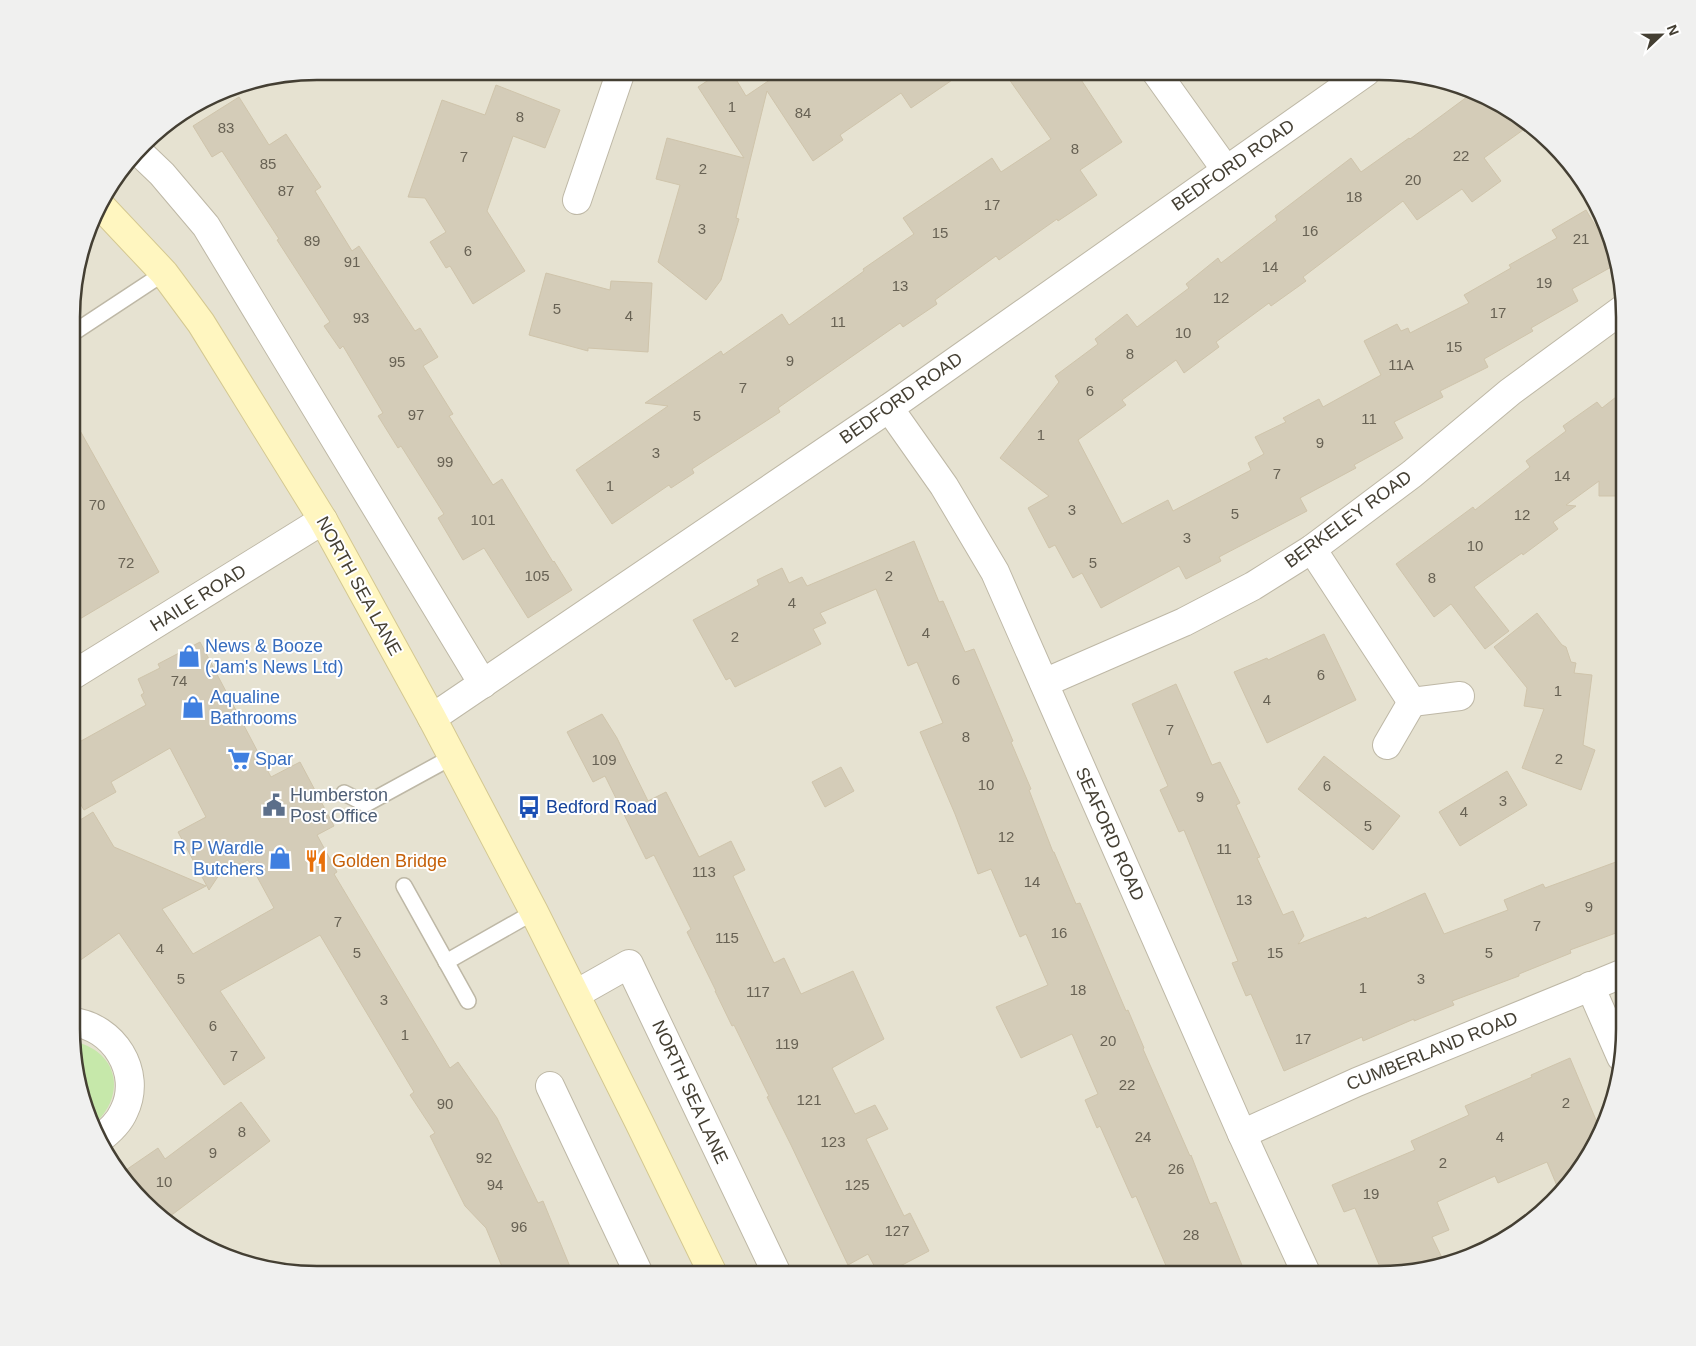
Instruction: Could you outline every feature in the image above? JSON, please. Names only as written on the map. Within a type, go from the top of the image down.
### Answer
[{"type":"street","points":[[577,200],[618,80]]},
{"type":"street","points":[[1162,80],[1226,170]]},
{"type":"street","name":"BEDFORD ROAD","points":[[432,718],[889,408],[1355,80]]},
{"type":"street","points":[[143,156],[162,174],[206,226],[483,684]]},
{"type":"street","name":"NORTH SEA LANE","points":[[105,210],[164,273],[201,323],[323,520],[432,718],[534,912],[709,1266]]},
{"type":"street","name":"BERKELEY ROAD","points":[[1044,683],[1184,622],[1253,586],[1312,549],[1412,474],[1510,392],[1616,314]]},
{"type":"street","name":"SEAFORD ROAD","points":[[889,408],[944,486],[995,572],[1242,1134],[1303,1266]]},
{"type":"street","name":"HAILE ROAD","points":[[80,671],[323,520]]},
{"type":"street","points":[[1312,549],[1412,702]]},
{"type":"street","points":[[1412,702],[1460,696]]},
{"type":"street","points":[[1387,745],[1412,702]]},
{"type":"street","name":"NORTH SEA LANE","points":[[576,994],[629,964],[773,1266]]},
{"type":"street","name":"CUMBERLAND ROAD","points":[[1242,1134],[1357,1082],[1616,976]]},
{"type":"street","points":[[1590,986],[1615,1042]]},
{"type":"street","points":[[80,1023],[103,1033],[118,1048],[128,1068],[129,1090],[124,1111],[112,1129],[105,1135]]},
{"type":"street","points":[[550,1086],[635,1266]]},
{"type":"lane","points":[[80,328],[164,273]]},
{"type":"lane","points":[[344,793],[366,804],[452,757]]},
{"type":"lane","points":[[404,886],[468,1001]]},
{"type":"lane","points":[[446,962],[534,912]]},
{"type":"shaded area","points":[[1379,80],[1410,82],[1440,88],[1470,98],[1511,120],[1547,149],[1576,185],[1592,212],[1608,256],[1614,286],[1616,317],[1616,1029],[1614,1060],[1608,1090],[1598,1120],[1576,1161],[1547,1197],[1511,1226],[1470,1248],[1440,1258],[1410,1264],[1379,1266],[317,1266],[286,1264],[256,1258],[226,1248],[185,1226],[149,1197],[120,1161],[104,1134],[88,1090],[82,1060],[80,1029],[80,317],[82,286],[88,256],[104,212],[120,185],[149,149],[185,120],[212,104],[256,88],[302,81]]},
{"type":"green space","points":[[81,1044],[100,1054],[108,1064],[113,1075],[114,1088],[111,1100],[98,1120],[88,1090]]},
{"type":"building","points":[[708,80],[736,80],[746,96],[770,80],[952,80],[911,108],[901,93],[840,135],[843,140],[813,161],[767,91],[736,218],[739,219],[721,280],[706,300],[658,262],[680,185],[656,179],[667,138],[744,158],[698,87]]},
{"type":"building","points":[[1010,80],[1081,80],[1122,142],[1080,170],[1097,195],[1058,221],[1057,219],[999,260],[996,256],[935,300],[937,304],[903,327],[900,323],[778,408],[780,412],[692,469],[694,473],[671,488],[669,485],[612,524],[576,470],[668,406],[645,403],[721,351],[723,355],[782,314],[789,325],[864,271],[863,269],[914,234],[903,218],[992,158],[1001,172],[1051,139]]},
{"type":"building","points":[[496,85],[560,110],[545,148],[513,136],[487,211],[525,271],[473,304],[450,266],[446,268],[430,242],[446,232],[425,198],[408,197],[442,100],[485,115]]},
{"type":"building","points":[[239,97],[269,145],[286,134],[321,187],[315,191],[352,251],[359,246],[415,331],[420,328],[438,357],[423,366],[453,414],[449,416],[493,485],[502,479],[572,590],[528,618],[484,548],[463,560],[438,518],[444,514],[401,446],[398,448],[378,416],[383,413],[343,346],[340,349],[324,326],[330,322],[277,240],[279,239],[222,151],[212,157],[193,126]]},
{"type":"building","points":[[1467,97],[1484,104],[1524,130],[1484,158],[1501,181],[1472,202],[1462,189],[1417,220],[1403,201],[1303,277],[1306,281],[1271,306],[1269,303],[1216,342],[1219,347],[1184,373],[1176,360],[1122,400],[1126,405],[1078,440],[1122,524],[1168,500],[1173,511],[1251,470],[1248,463],[1264,454],[1255,437],[1286,422],[1283,418],[1319,399],[1323,407],[1381,375],[1364,341],[1397,324],[1401,331],[1408,328],[1410,333],[1469,303],[1464,295],[1511,268],[1509,265],[1557,238],[1552,230],[1586,210],[1601,236],[1610,268],[1572,289],[1578,301],[1531,328],[1533,331],[1484,359],[1488,367],[1440,391],[1443,397],[1394,422],[1403,438],[1354,465],[1356,468],[1300,498],[1307,511],[1219,557],[1221,561],[1186,579],[1179,566],[1101,608],[1082,573],[1073,578],[1055,545],[1049,548],[1028,508],[1049,496],[1000,458],[1059,382],[1055,376],[1098,344],[1095,339],[1127,314],[1137,327],[1189,288],[1186,284],[1218,258],[1221,263],[1277,220],[1275,216],[1351,158],[1361,172]]},
{"type":"building","points":[[546,273],[610,290],[611,281],[652,283],[648,352],[588,348],[588,351],[529,335]]},
{"type":"building","points":[[1616,397],[1616,496],[1599,496],[1599,481],[1566,505],[1576,506],[1553,522],[1558,529],[1523,555],[1522,553],[1474,587],[1509,631],[1485,649],[1451,604],[1434,617],[1396,564],[1473,507],[1475,510],[1530,467],[1526,461],[1566,431],[1563,426],[1597,402],[1602,408]]},
{"type":"building","points":[[80,431],[159,572],[80,619]]},
{"type":"building","points":[[914,541],[939,602],[943,601],[965,652],[974,649],[1013,741],[1011,742],[1031,789],[1029,790],[1053,852],[1076,904],[1080,903],[1126,1011],[1128,1010],[1143,1049],[1191,1155],[1210,1204],[1216,1202],[1242,1266],[1166,1266],[1136,1196],[1132,1198],[1100,1126],[1097,1128],[1085,1100],[1098,1094],[1072,1034],[1021,1058],[996,1007],[1048,985],[1026,934],[1020,937],[991,869],[978,874],[920,732],[943,723],[917,662],[908,666],[876,589],[820,613],[826,623],[813,629],[821,644],[735,687],[730,678],[726,680],[693,620],[759,585],[757,580],[782,568],[789,583],[802,577],[807,586]]},
{"type":"building","points":[[1537,613],[1562,645],[1566,647],[1571,662],[1576,663],[1574,673],[1592,675],[1583,745],[1595,750],[1581,790],[1522,768],[1544,709],[1524,706],[1527,688],[1494,647]]},
{"type":"building","points":[[1324,634],[1356,700],[1267,743],[1234,672],[1267,658],[1268,660]]},
{"type":"building","points":[[200,642],[271,777],[300,762],[334,826],[317,835],[337,872],[334,874],[450,1068],[458,1062],[497,1118],[538,1203],[543,1201],[570,1266],[502,1266],[486,1228],[465,1206],[430,1136],[435,1133],[410,1095],[414,1092],[320,935],[220,991],[265,1058],[224,1085],[119,933],[80,960],[80,820],[93,812],[114,847],[206,886],[162,909],[193,954],[274,908],[248,860],[219,875],[209,890],[178,832],[206,817],[170,748],[111,782],[116,792],[84,810],[80,803],[80,742],[146,705],[141,695],[144,693],[138,679],[160,668],[158,664]]},
{"type":"building","points":[[1176,684],[1212,765],[1220,762],[1240,803],[1236,805],[1260,857],[1257,858],[1283,915],[1293,911],[1304,936],[1298,944],[1366,917],[1367,919],[1425,893],[1444,934],[1508,910],[1504,900],[1543,884],[1545,888],[1616,862],[1616,933],[1570,950],[1571,953],[1519,974],[1519,976],[1452,1001],[1454,1005],[1414,1021],[1414,1019],[1363,1041],[1362,1037],[1284,1071],[1251,994],[1246,996],[1232,963],[1238,961],[1184,830],[1179,832],[1160,790],[1168,786],[1132,704]]},
{"type":"building","points":[[602,714],[617,738],[648,801],[666,792],[699,857],[731,841],[745,870],[733,876],[774,963],[784,958],[801,994],[853,971],[884,1039],[832,1068],[855,1114],[875,1105],[888,1129],[866,1139],[904,1216],[910,1213],[929,1251],[900,1266],[874,1266],[868,1254],[848,1265],[767,1097],[769,1096],[734,1025],[732,1026],[687,932],[691,929],[654,855],[646,859],[605,776],[593,782],[567,732]]},
{"type":"building","points":[[1324,756],[1400,816],[1373,850],[1298,789]]},
{"type":"building","points":[[841,767],[854,791],[825,807],[812,782]]},
{"type":"building","points":[[1507,771],[1527,805],[1460,846],[1439,812]]},
{"type":"building","points":[[1570,1058],[1597,1122],[1592,1134],[1567,1173],[1557,1185],[1547,1162],[1498,1183],[1495,1176],[1437,1202],[1449,1230],[1432,1237],[1442,1257],[1410,1264],[1380,1266],[1355,1208],[1344,1212],[1332,1185],[1415,1150],[1411,1141],[1469,1115],[1465,1106],[1532,1077],[1531,1075]]},
{"type":"building","points":[[241,1102],[270,1141],[171,1215],[149,1197],[126,1170],[158,1148],[165,1159]]},
{"type":"place","name":"News & Booze (Jam's News Ltd)","points":[[189,656]]},
{"type":"place","name":"Aqualine Bathrooms","points":[[193,707]]},
{"type":"place","name":"Spar","points":[[239,759]]},
{"type":"place","name":"Humberston Post Office","points":[[274,805]]},
{"type":"place","name":"Bedford Road","points":[[529,807]]},
{"type":"place","name":"R P Wardle Butchers","points":[[280,858]]},
{"type":"place","name":"Golden Bridge","points":[[316,861]]}]
